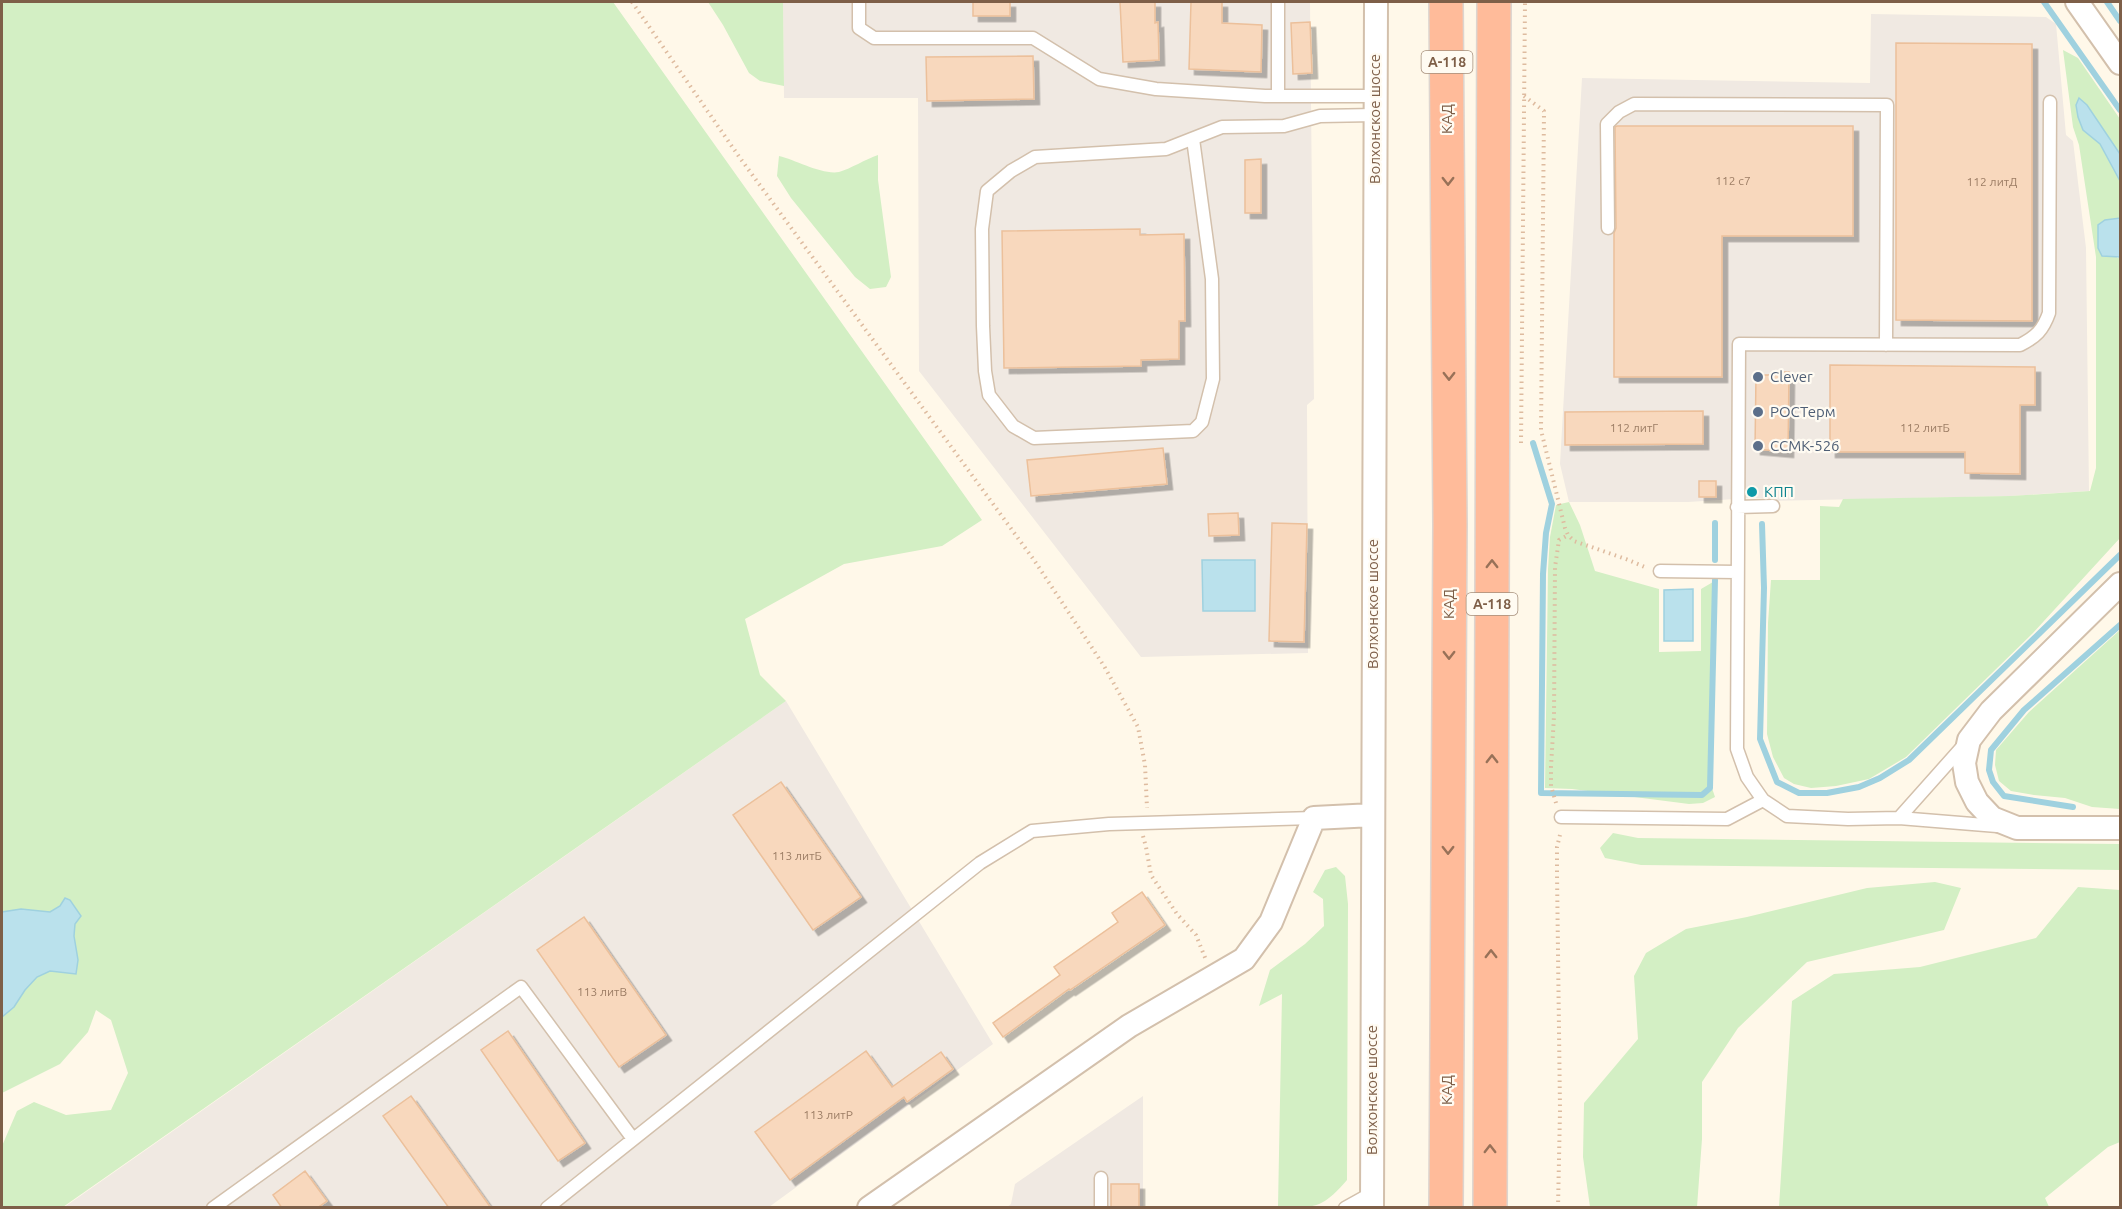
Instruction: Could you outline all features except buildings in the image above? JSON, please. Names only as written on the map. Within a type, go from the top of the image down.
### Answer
[{"type":"highway","name":"КАД","points":[[1446,2],[1450,537],[1446,1208]]},
{"type":"highway","name":"А-118","points":[[1490,1208],[1494,2]]},
{"type":"street","name":"Волхонское шоссе","points":[[1372,1200],[1376,2]]},
{"type":"street","points":[[2077,2],[2121,63]]},
{"type":"street","points":[[2121,584],[1991,711],[1969,740],[1964,763],[1967,782],[1977,802],[1992,818],[2017,828],[2121,828]]},
{"type":"street","points":[[869,1208],[1129,1026],[1244,959],[1271,922],[1314,818],[1373,815]]},
{"type":"lane","points":[[859,2],[859,28],[874,38],[1033,38],[1099,79],[1155,89],[1278,96],[1375,105]]},
{"type":"lane","points":[[1278,2],[1278,96]]},
{"type":"lane","points":[[2017,828],[1899,818],[1848,819],[1787,816],[1762,800],[1747,777],[1737,749],[1739,344],[2020,345],[2034,338],[2045,327],[2049,313],[2050,102]]},
{"type":"lane","points":[[1608,228],[1607,124],[1618,112],[1634,104],[1887,105],[1886,345]]},
{"type":"lane","points":[[1193,138],[1212,279],[1213,379],[1202,422],[1193,431],[1034,438],[1013,426],[989,395],[985,371],[982,229],[987,191],[1011,171],[1035,157],[1166,149],[1193,138],[1222,127],[1284,126],[1375,105]]},
{"type":"lane","points":[[1737,507],[1773,506]]},
{"type":"lane","points":[[1660,571],[1737,572]]},
{"type":"lane","points":[[1899,818],[1969,740]]},
{"type":"lane","points":[[1561,817],[1727,819],[1762,800]]},
{"type":"lane","points":[[547,1208],[980,863],[1032,831],[1109,824],[1314,818]]},
{"type":"lane","points":[[213,1208],[521,987],[633,1139]]},
{"type":"lane","points":[[1101,1178],[1101,1208]]},
{"type":"lane","points":[[1345,1208],[1372,1200]]},
{"type":"path","points":[[632,2],[747,167],[1034,560],[1104,666],[1137,728],[1145,765],[1143,824],[1151,875],[1177,914],[1196,935],[1205,958],[1218,974]]},
{"type":"path","points":[[1521,443],[1525,2]]},
{"type":"path","points":[[1524,96],[1544,111],[1541,430],[1564,528],[1574,542],[1660,571]]},
{"type":"path","points":[[1558,1208],[1560,1110],[1557,864],[1561,817],[1551,786],[1556,550],[1559,540],[1568,535]]},
{"type":"shaded area","points":[[783,2],[1310,2],[1314,399],[1307,405],[1308,653],[1141,657],[919,371],[918,98],[784,98]]},
{"type":"shaded area","points":[[1871,14],[2046,17],[2056,24],[2066,135],[2073,141],[2086,248],[2089,491],[2010,496],[1569,502],[1560,464],[1582,78],[1870,83]]},
{"type":"shaded area","points":[[786,701],[993,1044],[769,1207],[63,1208]]},
{"type":"shaded area","points":[[1143,1096],[1143,1207],[1006,1208],[1011,1204],[1015,1184]]},
{"type":"green space","points":[[2,2],[613,2],[982,520],[942,546],[844,564],[745,619],[760,675],[786,701],[63,1207],[2,1207],[2,1146],[17,1111],[34,1102],[66,1115],[111,1110],[128,1073],[111,1020],[96,1010],[88,1032],[60,1064],[2,1093]]},
{"type":"green space","points":[[708,2],[783,2],[784,86],[760,81],[749,73]]},
{"type":"green space","points":[[2063,50],[2078,58],[2120,119],[2120,154],[2087,105],[2083,130],[2100,144],[2120,181],[2120,218],[2105,220],[2117,258],[2120,257],[2120,538],[2033,633],[1906,757],[1869,779],[1836,786],[1811,788],[1794,784],[1784,778],[1773,757],[1767,734],[1768,623],[1771,580],[1820,580],[1820,506],[1839,507],[1843,499],[2010,496],[2090,491],[2096,468],[2096,257],[2079,145],[2073,127]]},
{"type":"green space","points":[[878,155],[878,180],[891,277],[886,287],[870,289],[855,277],[791,198],[777,176],[779,156],[817,169],[839,172]]},
{"type":"green space","points":[[1569,502],[1580,525],[1595,571],[1659,589],[1659,652],[1701,651],[1701,589],[1713,582],[1712,788],[1715,797],[1703,803],[1689,804],[1572,789],[1545,788],[1550,537],[1556,505]]},
{"type":"green space","points":[[2120,630],[2120,809],[2092,807],[2065,798],[2011,791],[1999,781],[1995,765],[1996,750],[2029,712]]},
{"type":"green space","points":[[1613,833],[1638,838],[2120,844],[2120,870],[1641,865],[1605,858],[1600,848]]},
{"type":"green space","points":[[1336,867],[1345,876],[1348,904],[1347,1180],[1331,1197],[1317,1205],[1278,1207],[1282,994],[1259,1006],[1270,970],[1305,944],[1324,926],[1323,899],[1313,892],[1325,870]]},
{"type":"green space","points":[[1935,882],[1961,888],[1944,930],[1807,962],[1738,1028],[1702,1082],[1702,1139],[1697,1207],[1590,1207],[1583,1157],[1584,1103],[1638,1039],[1634,976],[1646,953],[1686,929],[1867,888]]},
{"type":"green space","points":[[2078,887],[2120,890],[2120,1142],[2108,1147],[2045,1198],[2049,1207],[1779,1207],[1792,1001],[1834,974],[1920,967],[2036,938]]},
{"type":"water","points":[[2079,98],[2087,105],[2120,154],[2120,181],[2100,144],[2083,130],[2076,105]]},
{"type":"water","points":[[2120,218],[2120,257],[2102,256],[2098,248],[2098,225],[2105,220]]},
{"type":"water","points":[[1202,560],[1255,560],[1255,611],[1203,611]]},
{"type":"water","points":[[1693,589],[1693,641],[1664,641],[1664,590]]},
{"type":"water","points":[[65,898],[70,900],[81,916],[75,924],[74,936],[78,960],[76,974],[50,971],[37,977],[14,1007],[2,1017],[2,912],[21,909],[50,912],[60,906]]},
{"type":"waterway","points":[[2044,2],[2120,110]]},
{"type":"waterway","points":[[2107,2],[2120,21]]},
{"type":"waterway","points":[[1533,443],[1552,504],[1546,533],[1543,574],[1541,793],[1702,795],[1710,788],[1715,580]]},
{"type":"waterway","points":[[1715,523],[1715,560]]},
{"type":"waterway","points":[[1762,524],[1764,588],[1760,739],[1777,782],[1799,793],[1827,793],[1859,787],[1880,778],[1909,760],[2120,555]]},
{"type":"waterway","points":[[2073,807],[2004,796],[1993,782],[1989,770],[1991,750],[2024,710],[2120,625]]},
{"type":"place","name":"Clever","points":[[1758,377]]},
{"type":"place","name":"РОСТерм","points":[[1758,412]]},
{"type":"place","name":"ССМК-526","points":[[1758,446]]},
{"type":"place","name":"КПП","points":[[1752,492]]}]
